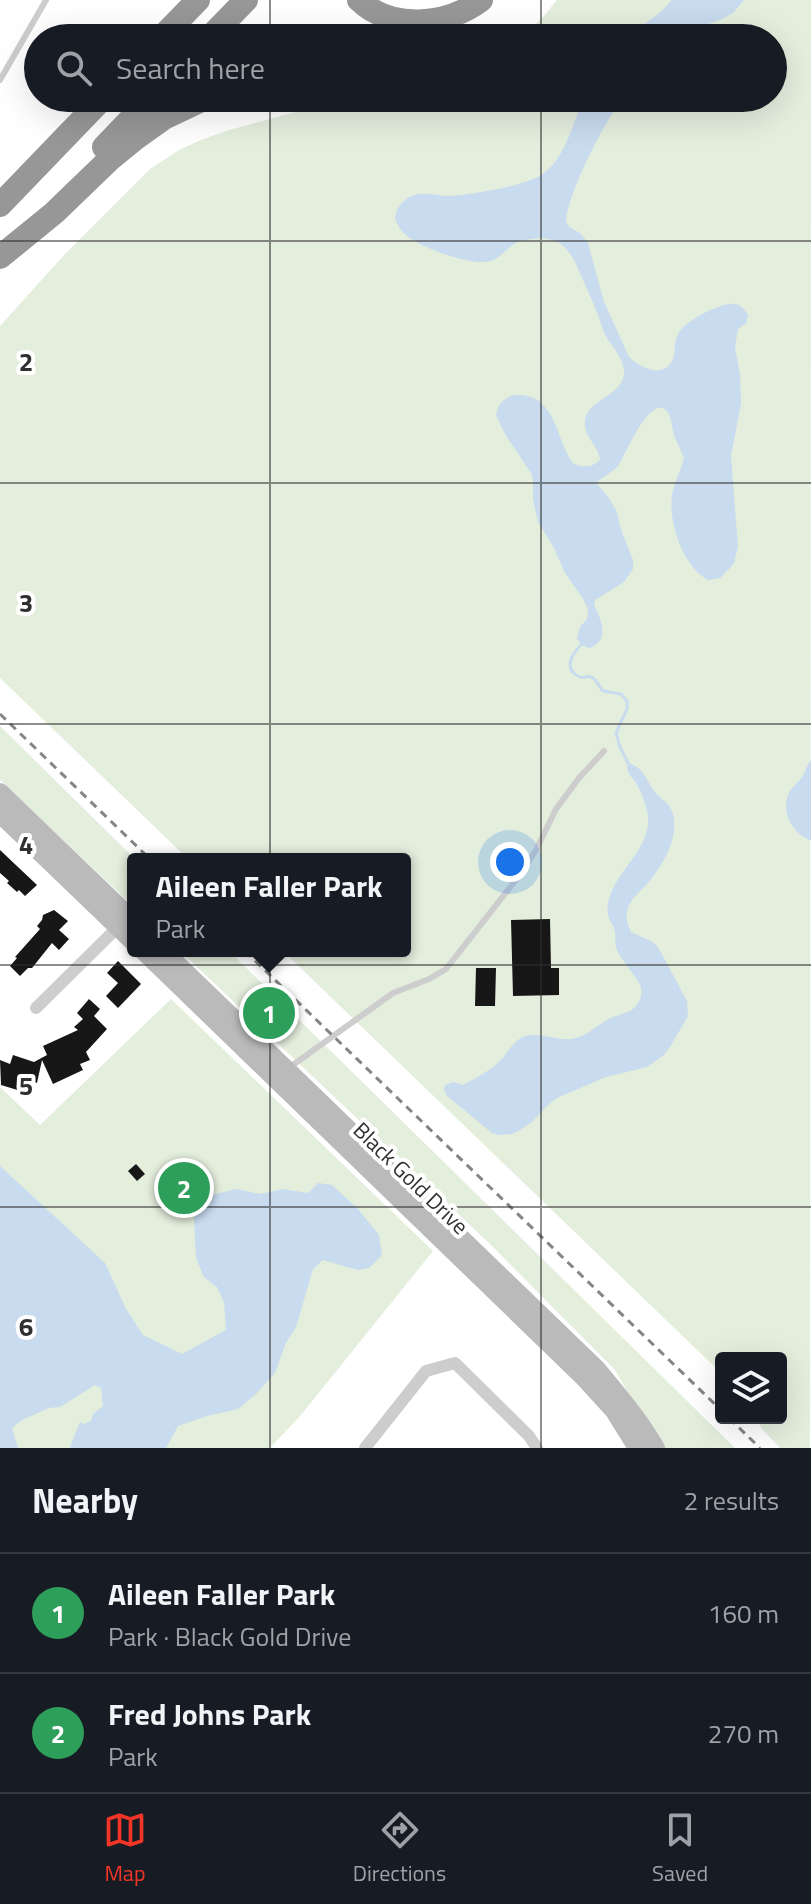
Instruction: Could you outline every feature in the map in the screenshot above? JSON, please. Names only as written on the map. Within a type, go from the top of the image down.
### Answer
[{"type":"highway","points":[[162,24],[180,0]]},
{"type":"highway","points":[[175,24],[198,0]]},
{"type":"highway","points":[[223,24],[246,0]]},
{"type":"highway","points":[[359,0],[392,20],[418,22],[462,12],[481,0]]},
{"type":"highway","points":[[460,24],[491,8],[499,0]]},
{"type":"highway","points":[[0,205],[90,112]]},
{"type":"highway","points":[[0,256],[138,112]]},
{"type":"highway","points":[[0,256],[54,213],[109,160],[164,118],[177,112]]},
{"type":"main road","points":[[0,792],[5,816],[126,921]]},
{"type":"main road","name":"Black Gold Drive","points":[[149,957],[583,1377],[614,1411],[637,1448]]},
{"type":"main road","name":"Black Gold Drive","points":[[170,957],[597,1369],[656,1448]]},
{"type":"street","points":[[36,1008],[126,921]]},
{"type":"street","points":[[365,1448],[426,1371],[455,1363],[529,1436],[537,1448]]},
{"type":"lane","points":[[32,24],[46,0]]},
{"type":"lane","points":[[0,80],[24,38]]},
{"type":"lane","points":[[287,1070],[393,993],[446,969],[522,872],[556,809],[604,751]]},
{"type":"green space","points":[[557,0],[811,0],[810,1448],[780,1448],[759,1424],[787,1424],[787,1352],[715,1352],[715,1367],[289,957],[411,957],[411,853],[182,853],[0,678],[0,326],[65,254],[150,169],[201,140],[296,112],[787,112],[787,24],[536,24]]},
{"type":"green space","points":[[0,726],[129,853],[127,900],[0,780]]},
{"type":"green space","points":[[186,957],[235,957],[735,1448],[659,1448],[615,1370],[492,1246]]},
{"type":"green space","points":[[171,999],[433,1251],[301,1415],[270,1448],[0,1448],[0,1087],[40,1125]]},
{"type":"water","points":[[672,0],[744,0],[733,13],[709,24],[645,24]]},
{"type":"water","points":[[578,112],[613,112],[573,193],[566,221],[588,243],[604,302],[629,357],[651,370],[663,369],[672,361],[680,331],[697,317],[729,304],[740,305],[748,316],[746,323],[738,329],[735,347],[741,403],[731,456],[738,547],[734,563],[720,578],[708,580],[691,565],[679,543],[671,506],[684,458],[669,413],[660,408],[653,411],[638,428],[618,466],[597,484],[617,512],[633,560],[633,569],[624,582],[595,600],[602,634],[590,648],[582,645],[577,638],[580,627],[587,619],[588,609],[538,522],[531,473],[496,415],[500,404],[509,397],[530,397],[540,402],[553,420],[573,463],[591,466],[600,459],[586,431],[587,413],[619,386],[624,370],[620,358],[604,332],[576,264],[557,242],[536,238],[521,241],[491,261],[472,261],[421,245],[403,232],[395,219],[402,202],[416,195],[449,196],[484,192],[536,178],[552,166],[563,149]]},
{"type":"water","points":[[811,760],[811,840],[794,828],[786,807],[789,793]]},
{"type":"water","points":[[630,764],[642,772],[654,791],[669,806],[674,829],[665,859],[629,904],[628,923],[631,932],[658,947],[687,1001],[688,1016],[664,1055],[647,1067],[606,1077],[557,1098],[532,1122],[512,1134],[492,1133],[447,1096],[445,1085],[453,1082],[463,1085],[492,1068],[521,1038],[533,1035],[577,1038],[631,1010],[640,999],[641,987],[617,950],[608,909],[612,890],[640,848],[648,825],[643,798],[629,774],[627,767]]},
{"type":"water","points":[[0,1166],[105,1263],[126,1309],[143,1335],[182,1354],[226,1330],[224,1302],[217,1287],[204,1277],[196,1258],[194,1219],[200,1202],[211,1195],[237,1189],[260,1194],[283,1189],[308,1193],[318,1183],[332,1185],[358,1209],[379,1235],[382,1255],[369,1268],[358,1270],[323,1260],[313,1269],[296,1327],[286,1343],[275,1373],[238,1409],[178,1426],[166,1448],[71,1448],[80,1422],[91,1421],[93,1414],[103,1406],[101,1388],[95,1385],[60,1407],[49,1408],[22,1420],[12,1428],[18,1448],[0,1448]]},
{"type":"building","points":[[0,850],[37,885],[25,896],[7,883],[9,881],[0,873]]},
{"type":"building","points":[[54,910],[68,921],[59,930],[69,939],[59,950],[52,943],[32,968],[20,976],[10,966],[40,929],[37,926],[43,915]]},
{"type":"building","points":[[550,919],[551,968],[559,968],[559,995],[513,996],[511,920]]},
{"type":"building","points":[[118,961],[141,984],[118,1008],[106,996],[118,983],[107,973]]},
{"type":"building","points":[[476,968],[496,968],[495,1006],[475,1006]]},
{"type":"building","points":[[89,999],[100,1009],[94,1016],[107,1029],[86,1052],[90,1060],[80,1064],[83,1070],[53,1084],[42,1060],[37,1083],[32,1081],[29,1089],[26,1087],[24,1092],[1,1085],[0,1060],[10,1064],[13,1055],[34,1062],[47,1055],[43,1046],[78,1030],[74,1027],[83,1019],[77,1013]]},
{"type":"building","points":[[136,1164],[145,1174],[137,1181],[128,1171]]},
{"type":"waterway","points":[[583,643],[571,660],[573,673],[582,678],[593,678],[603,691],[621,694],[627,701],[627,709],[616,733],[630,767]]},
{"type":"railway","points":[[0,714],[144,853]]},
{"type":"railway","points":[[251,957],[715,1404]]},
{"type":"railway","points":[[735,1424],[760,1448]]},
{"type":"place","name":"Aileen Faller Park","points":[[269,1013]]},
{"type":"place","name":"Fred Johns Park","points":[[184,1188]]}]
